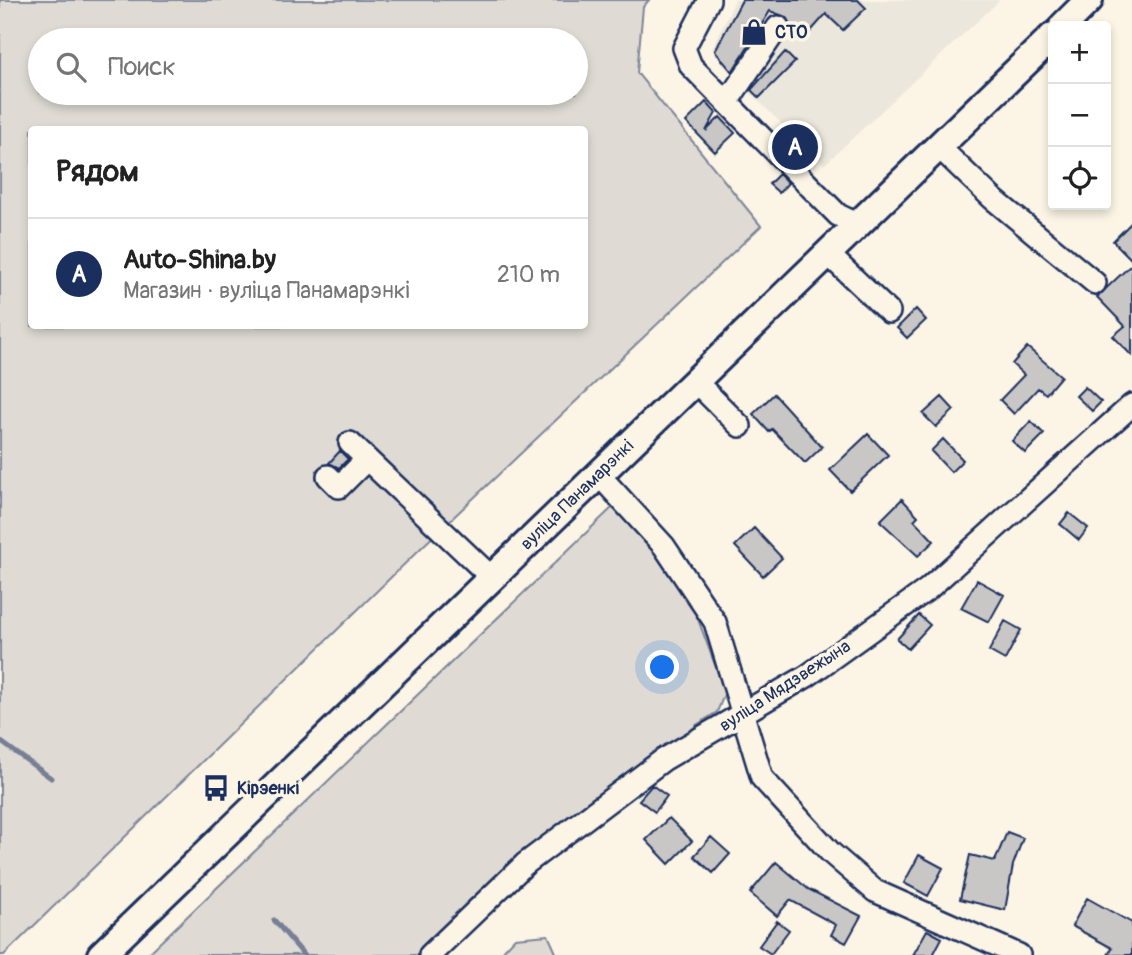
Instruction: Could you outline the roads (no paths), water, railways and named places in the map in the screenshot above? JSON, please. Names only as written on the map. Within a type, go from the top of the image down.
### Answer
[{"type":"main road","points":[[1068,21],[1089,0]]},
{"type":"main road","name":"вуліца Панамарэнкі","points":[[102,955],[1048,41]]},
{"type":"street","points":[[709,0],[684,48],[691,66],[838,215],[859,225]]},
{"type":"street","points":[[727,102],[778,27]]},
{"type":"street","points":[[940,148],[992,198],[1095,283]]},
{"type":"street","points":[[828,254],[889,312]]},
{"type":"street","points":[[695,382],[740,426]]},
{"type":"street","name":"вуліца Мядзвежына","points":[[442,952],[525,864],[663,760],[807,676],[928,589],[1132,404]]},
{"type":"street","points":[[350,443],[491,577]]},
{"type":"street","points":[[328,476],[339,487],[367,459]]},
{"type":"street","points":[[599,475],[663,546],[715,622],[762,778],[831,853],[875,891],[1019,955]]},
{"type":"waterway","points":[[0,741],[51,778]]},
{"type":"waterway","points":[[274,920],[304,955]]},
{"type":"place","name":"СТО","points":[[754,32]]},
{"type":"place","name":"Auto-Shina.by","points":[[795,147]]},
{"type":"place","name":"Кірэенкі","points":[[216,788]]}]
